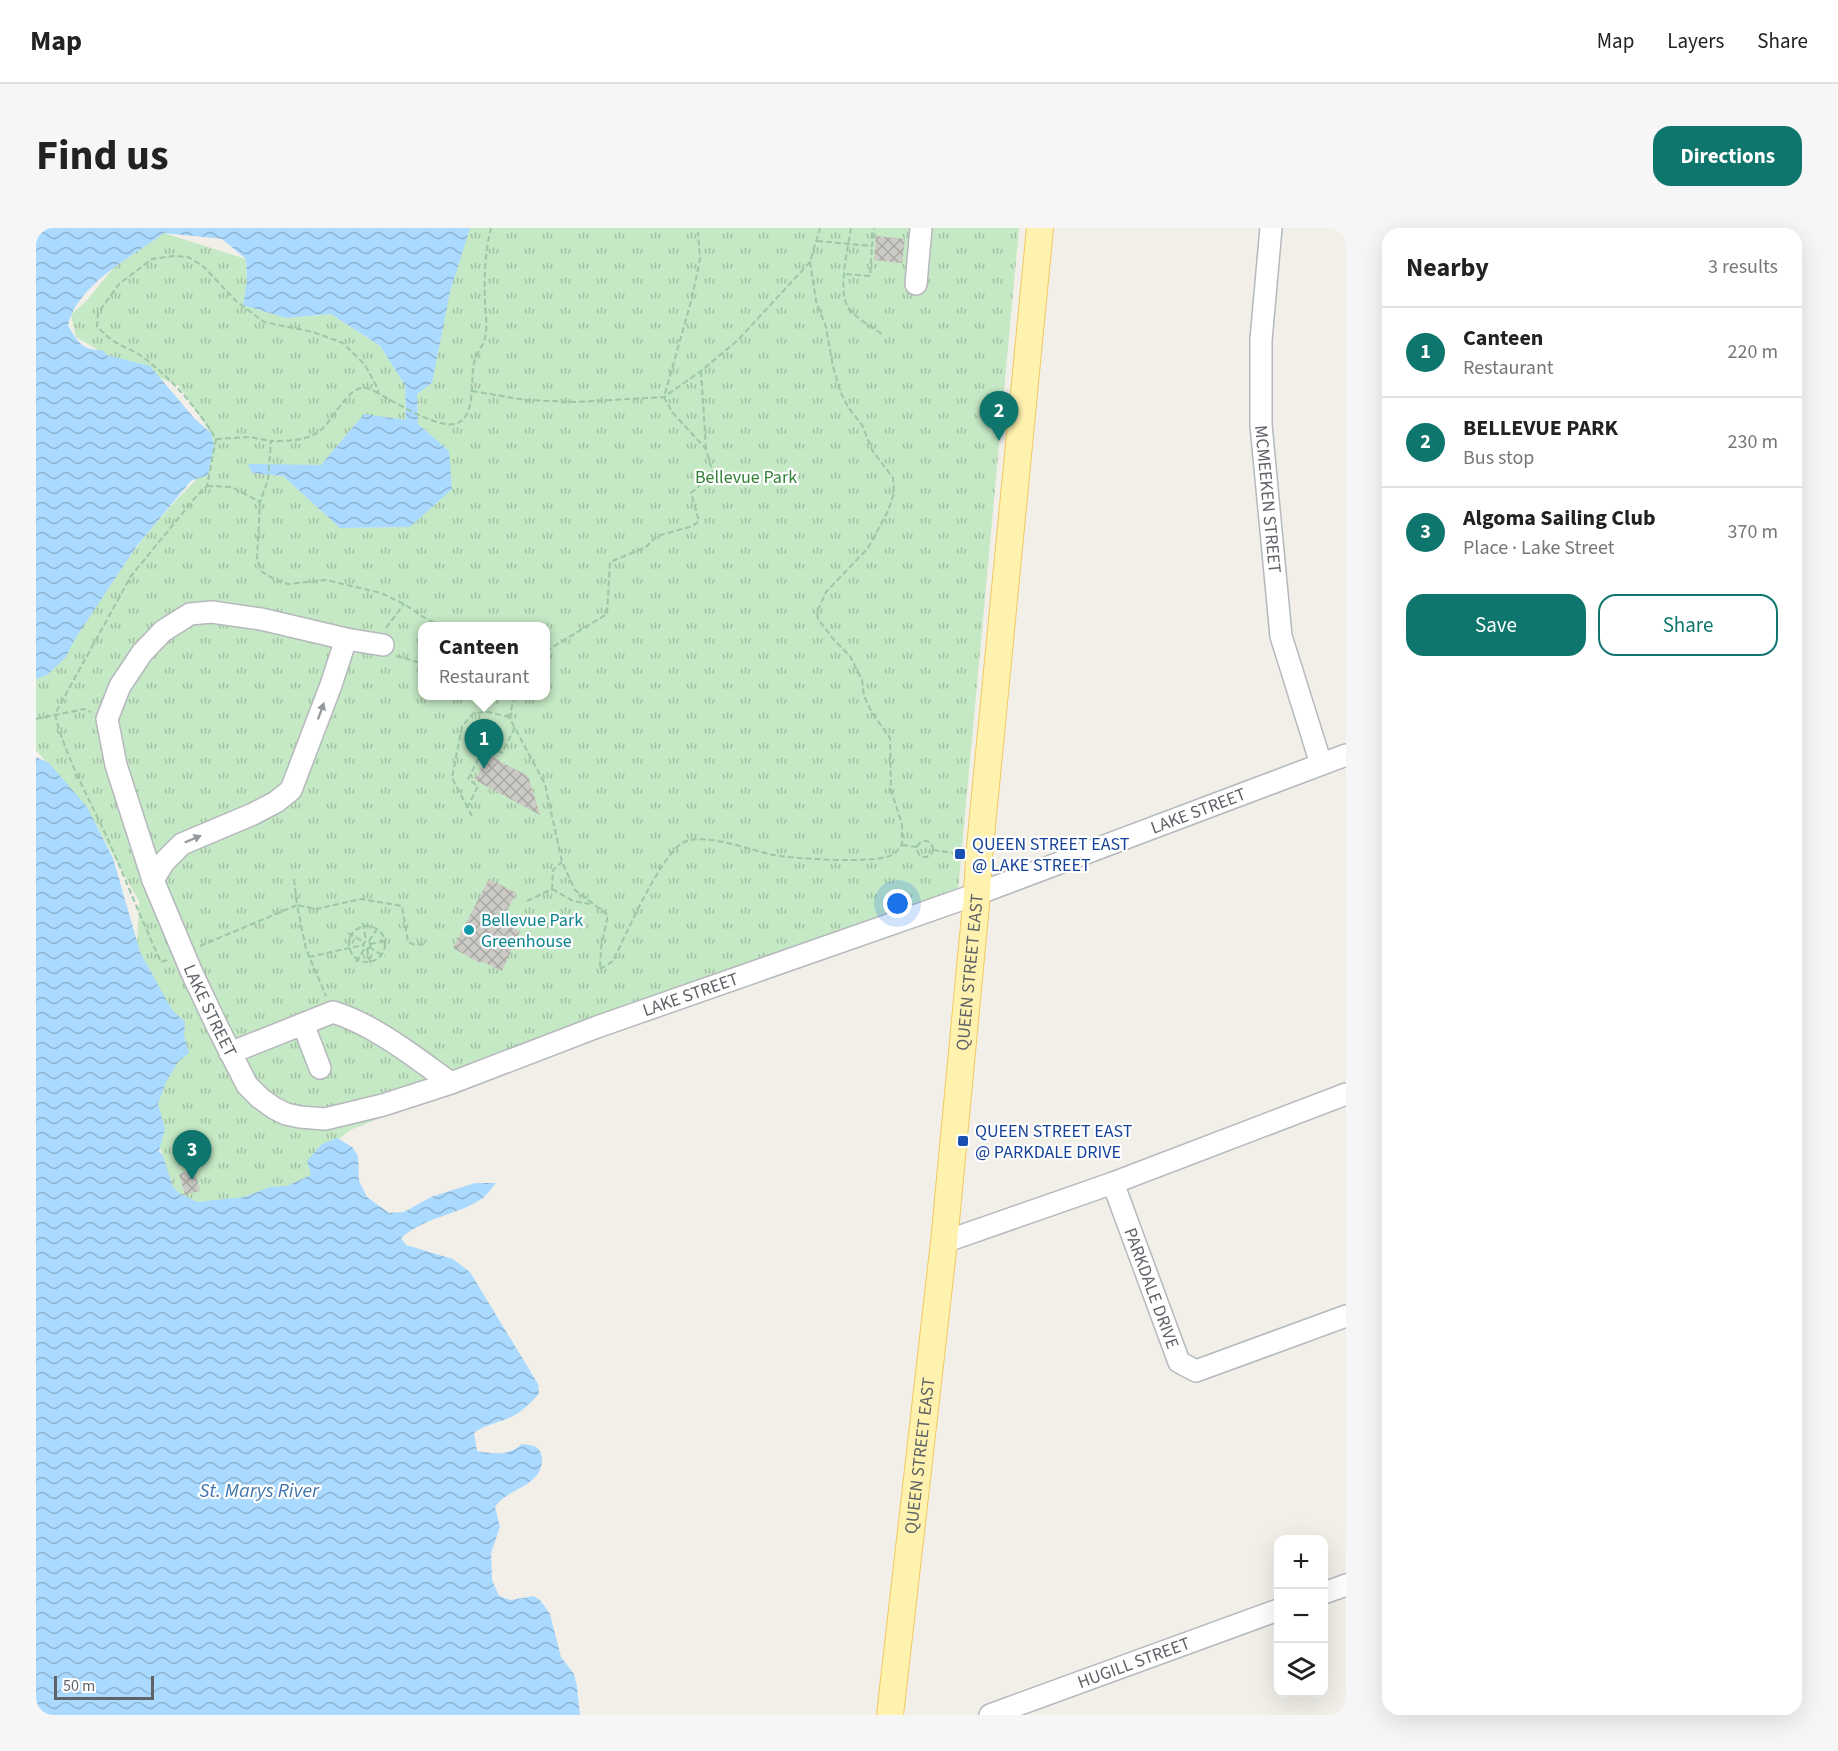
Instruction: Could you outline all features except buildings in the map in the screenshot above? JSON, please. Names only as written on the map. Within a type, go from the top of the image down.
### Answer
[{"type":"main road","name":"QUEEN STREET EAST","points":[[890,1715],[944,1242],[1040,228]]},
{"type":"street","points":[[916,284],[921,228]]},
{"type":"street","name":"MCMEEKEN STREET","points":[[1271,228],[1261,340],[1262,425],[1281,636],[1321,764]]},
{"type":"street","points":[[107,719],[120,686],[141,653],[163,631],[190,614],[212,612],[261,619],[346,639],[383,645]]},
{"type":"street","points":[[153,880],[164,862],[182,844],[253,814],[276,802],[291,790],[346,639]]},
{"type":"street","name":"LAKE STREET","points":[[107,719],[116,765],[153,880],[183,953],[247,1085],[260,1098],[286,1114],[300,1118],[325,1119],[383,1105],[451,1083],[597,1027],[977,894],[1346,755]]},
{"type":"street","points":[[231,1053],[333,1012],[350,1017],[412,1055],[451,1083]]},
{"type":"street","points":[[303,1024],[320,1068]]},
{"type":"street","points":[[944,1242],[1113,1183],[1346,1094]]},
{"type":"street","name":"PARKDALE DRIVE","points":[[1113,1183],[1179,1362],[1196,1371],[1346,1316]]},
{"type":"street","points":[[1328,1591],[1346,1585]]},
{"type":"street","name":"HUGILL STREET","points":[[990,1715],[1274,1611]]},
{"type":"path","points":[[216,439],[250,437],[271,441],[305,438],[321,430],[345,399],[361,387],[442,423],[454,424],[462,421],[470,408],[474,363],[485,337],[487,243],[491,228]]},
{"type":"path","points":[[472,391],[525,400],[575,402],[664,397],[701,371],[738,340],[810,262],[820,228]]},
{"type":"path","points":[[851,228],[844,288],[846,304],[882,334]]},
{"type":"path","points":[[846,274],[870,276],[874,228]]},
{"type":"path","points":[[698,232],[700,259],[692,298],[664,397],[672,412],[706,449]]},
{"type":"path","points":[[817,241],[872,246]]},
{"type":"path","points":[[378,393],[365,365],[343,343],[313,332],[264,322],[236,302],[202,266],[188,257],[173,256],[152,259],[119,284],[98,313],[98,327],[112,340],[146,359],[180,391],[206,422],[216,439],[207,486],[131,576],[55,714],[60,734],[81,784],[110,843],[160,962],[297,905],[316,909],[361,899],[402,906],[408,942],[415,945],[425,944]]},
{"type":"path","points":[[810,262],[816,301],[826,327],[833,367],[841,393],[862,425],[872,450],[893,478],[894,493],[888,511],[868,548],[826,592],[817,612],[818,619],[850,656],[862,680],[864,696],[871,711],[890,738],[891,790],[902,824],[902,846]]},
{"type":"path","points":[[550,649],[607,614],[610,562],[646,547],[657,536],[693,526],[699,521],[691,493],[713,474],[706,449],[701,371]]},
{"type":"path","points":[[271,441],[268,480],[260,502],[257,559],[262,572],[288,584],[326,580],[381,593],[404,604],[430,622]]},
{"type":"path","points":[[207,486],[232,488],[260,502]]},
{"type":"path","points":[[404,604],[384,630],[383,645],[392,656],[418,662]]},
{"type":"path","points":[[514,700],[510,717],[545,784],[562,862],[574,890],[608,915],[601,948],[600,969],[613,961],[666,860],[682,843],[702,839],[775,855],[862,861],[891,855],[902,846],[918,847]]},
{"type":"path","points":[[36,719],[84,709],[107,719]]},
{"type":"path","points":[[472,816],[452,778],[462,726],[474,713],[488,712],[510,717]]},
{"type":"path","points":[[467,808],[478,786],[468,779],[486,744],[502,753],[515,727]]},
{"type":"path","points":[[918,847],[926,841],[932,845],[933,850]]},
{"type":"path","points":[[918,847],[919,854],[924,857],[929,856],[933,850]]},
{"type":"path","points":[[933,850],[979,857]]},
{"type":"path","points":[[552,889],[553,870],[562,862]]},
{"type":"path","points":[[294,879],[301,929],[309,957],[333,1012]]},
{"type":"path","points":[[552,889],[573,901],[592,904]]},
{"type":"path","points":[[527,901],[552,889]]},
{"type":"path","points":[[363,925],[370,964]]},
{"type":"path","points":[[363,925],[378,928],[386,940],[383,956],[370,964],[357,961],[349,948],[352,935],[363,925]]},
{"type":"path","points":[[357,961],[378,928]]},
{"type":"path","points":[[348,933],[383,956]]},
{"type":"path","points":[[309,957],[386,940]]},
{"type":"green space","name":"Bellevue Park","points":[[460,228],[1019,228],[958,891],[350,1130],[334,1143],[346,1189],[202,1216],[173,1187],[156,1135],[135,989],[139,901],[95,823],[36,752],[36,677],[47,675],[142,540],[185,491],[209,468],[211,433],[179,386],[107,355],[76,337],[71,315],[87,300],[116,265],[164,233],[246,259],[247,281],[243,305],[286,318],[331,314],[380,346],[405,385],[406,420],[364,415],[321,465],[252,473],[283,476],[340,528],[410,527],[449,451],[418,424],[417,394]]},
{"type":"water","points":[[36,228],[470,228],[450,292],[432,383],[417,394],[418,424],[449,451],[452,489],[410,527],[340,528],[283,476],[252,473],[248,464],[321,465],[364,414],[406,420],[405,385],[380,346],[331,314],[286,318],[243,305],[247,281],[246,259],[222,239],[164,233],[107,273],[94,285],[73,311],[68,326],[78,341],[89,349],[102,350],[107,355],[150,366],[194,418],[211,433],[214,445],[208,475],[191,481],[180,494],[136,547],[75,639],[66,657],[47,675],[36,679]]},
{"type":"water","name":"St. Marys River","points":[[36,757],[49,763],[87,807],[113,858],[140,952],[172,1010],[185,1022],[184,1035],[189,1053],[178,1062],[166,1082],[158,1104],[165,1129],[159,1151],[163,1156],[173,1187],[179,1193],[197,1202],[244,1197],[270,1187],[287,1186],[311,1175],[307,1161],[322,1144],[337,1138],[352,1147],[358,1156],[359,1181],[367,1197],[389,1213],[404,1212],[431,1197],[475,1183],[496,1183],[485,1196],[474,1204],[420,1225],[401,1238],[406,1245],[453,1259],[470,1272],[538,1384],[539,1394],[521,1411],[474,1433],[477,1451],[501,1453],[512,1451],[526,1444],[538,1449],[542,1458],[541,1468],[537,1475],[501,1500],[495,1507],[500,1527],[491,1553],[492,1580],[499,1596],[511,1600],[534,1596],[540,1600],[550,1614],[561,1657],[574,1674],[580,1715],[36,1715]]},
{"type":"place","name":"BELLEVUE PARK","points":[[999,441]]},
{"type":"place","name":"Canteen","points":[[484,769]]},
{"type":"place","name":"QUEEN STREET EAST @ LAKE STREET","points":[[960,854]]},
{"type":"place","name":"Bellevue Park Greenhouse","points":[[469,930]]},
{"type":"place","name":"QUEEN STREET EAST @ PARKDALE DRIVE","points":[[963,1141]]},
{"type":"place","name":"Algoma Sailing Club","points":[[192,1180]]}]
